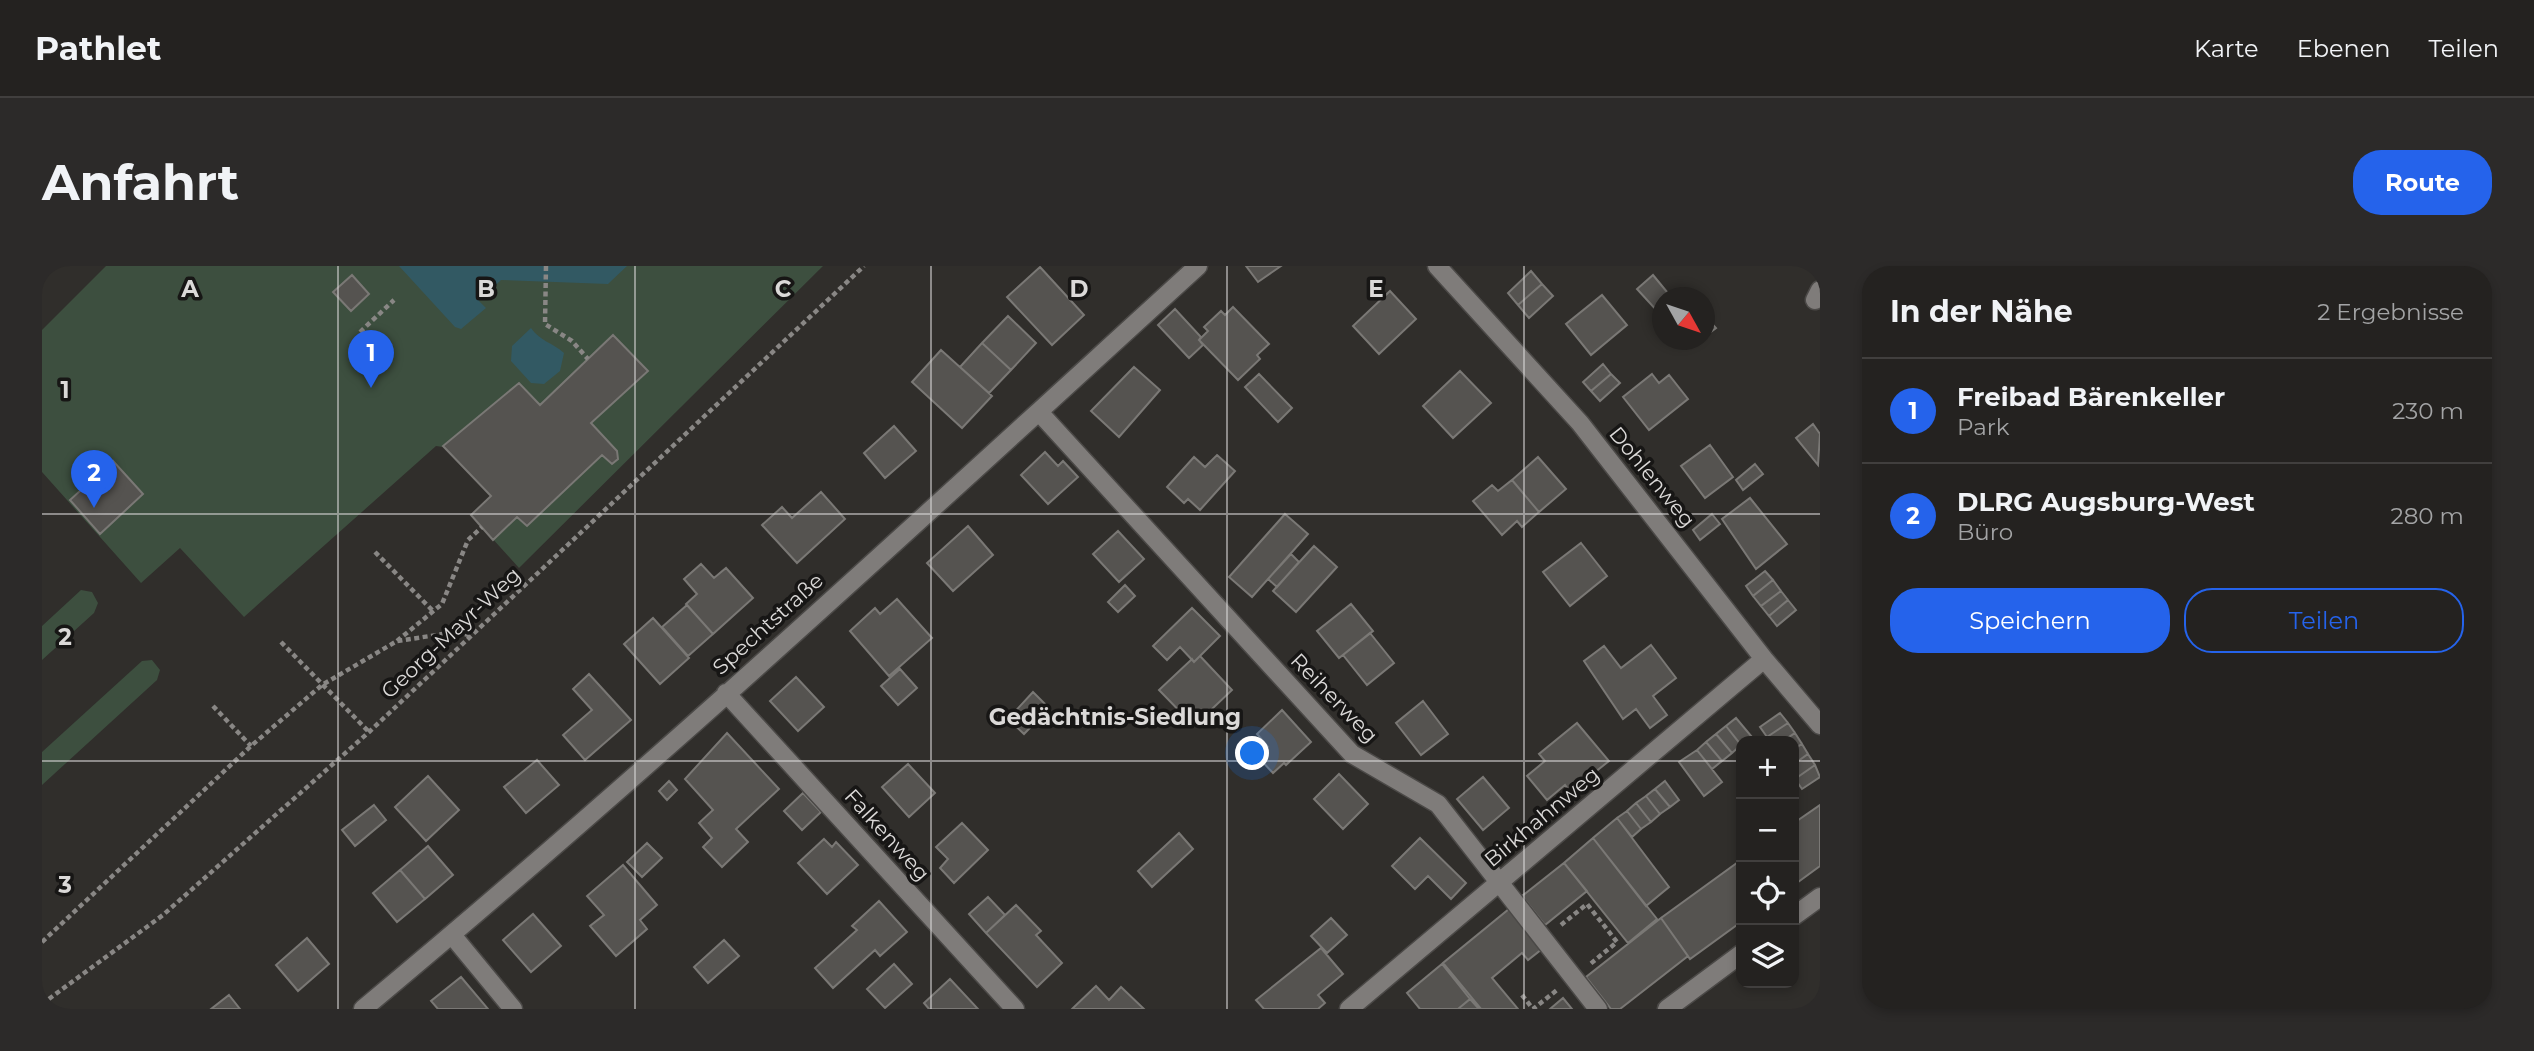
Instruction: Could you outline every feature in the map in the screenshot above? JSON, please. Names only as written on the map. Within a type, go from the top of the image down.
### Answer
[{"type":"street","name":"Spechtstraße","points":[[363,1009],[452,935],[726,693],[1198,266]]},
{"type":"street","name":"Dohlenweg","points":[[1437,266],[1580,423],[1764,659],[1815,706],[1820,725]]},
{"type":"street","name":"Reiherweg","points":[[1039,412],[1352,754],[1438,804],[1598,1009]]},
{"type":"street","name":"Birkhahnweg","points":[[1349,1009],[1764,659]]},
{"type":"street","name":"Falkenweg","points":[[726,693],[1015,1009]]},
{"type":"street","points":[[1799,912],[1820,897]]},
{"type":"street","points":[[452,935],[513,1009]]},
{"type":"street","points":[[1667,1009],[1736,958]]},
{"type":"path","points":[[546,266],[545,324],[572,341],[588,359]]},
{"type":"path","name":"Georg-Mayr-Weg","points":[[42,1004],[163,915],[369,732],[864,266]]},
{"type":"path","points":[[364,338],[359,333],[394,300]]},
{"type":"path","points":[[42,942],[251,746],[322,685],[397,641],[434,612],[442,604],[468,540],[482,527]]},
{"type":"path","points":[[375,552],[434,612]]},
{"type":"path","points":[[397,641],[450,633],[472,635]]},
{"type":"path","points":[[281,642],[369,732]]},
{"type":"path","points":[[213,706],[251,746]]},
{"type":"green space","points":[[106,266],[823,266],[519,568],[471,515],[491,496],[443,447],[436,446],[244,617],[180,548],[141,583],[42,472],[42,330]]},
{"type":"green space","points":[[81,590],[92,592],[98,603],[94,613],[42,660],[42,626]]},
{"type":"green space","points":[[152,660],[160,670],[157,680],[42,785],[42,752],[142,661]]},
{"type":"water","points":[[399,266],[627,266],[608,284],[501,280],[479,301],[486,308],[461,329],[455,327]]},
{"type":"water","points":[[531,328],[538,336],[564,353],[560,371],[544,384],[531,383],[511,361],[512,346]]},
{"type":"building","points":[[1246,266],[1281,266],[1258,282]]},
{"type":"building","points":[[1040,267],[1084,315],[1052,345],[1007,297]]},
{"type":"building","points":[[1531,271],[1542,284],[1518,305],[1508,293]]},
{"type":"building","points":[[352,275],[369,294],[351,311],[333,292]]},
{"type":"building","points":[[1653,275],[1663,287],[1652,287],[1652,305],[1637,289]]},
{"type":"building","points":[[1542,284],[1553,296],[1529,318],[1518,305]]},
{"type":"building","points":[[1390,291],[1416,319],[1379,354],[1353,326]]},
{"type":"building","points":[[1602,295],[1627,325],[1591,355],[1566,324]]},
{"type":"building","points":[[1233,307],[1269,344],[1257,355],[1260,359],[1238,380],[1199,340],[1208,331],[1204,327],[1221,311],[1225,315]]},
{"type":"building","points":[[1175,309],[1201,337],[1199,340],[1203,345],[1189,358],[1158,325]]},
{"type":"building","points":[[1008,316],[1036,343],[1011,370],[982,343]]},
{"type":"building","points":[[613,335],[648,371],[591,423],[617,451],[618,459],[612,464],[602,455],[527,526],[517,517],[493,540],[471,515],[491,496],[443,446],[519,383],[540,405]]},
{"type":"building","points":[[982,343],[1011,370],[989,393],[960,367]]},
{"type":"building","points":[[941,350],[992,396],[962,428],[912,382]]},
{"type":"building","points":[[1603,364],[1611,374],[1591,391],[1583,382]]},
{"type":"building","points":[[1134,367],[1160,390],[1119,437],[1091,411]]},
{"type":"building","points":[[1460,371],[1491,403],[1453,438],[1423,406]]},
{"type":"building","points":[[1259,374],[1292,408],[1278,422],[1245,387]]},
{"type":"building","points":[[1611,374],[1620,383],[1600,401],[1591,391]]},
{"type":"building","points":[[1652,374],[1659,383],[1669,375],[1688,399],[1649,430],[1623,397]]},
{"type":"building","points":[[1813,424],[1820,434],[1818,465],[1796,438]]},
{"type":"building","points":[[894,426],[916,451],[885,478],[864,453]]},
{"type":"building","points":[[1710,445],[1733,477],[1705,498],[1681,466]]},
{"type":"building","points":[[1045,452],[1058,466],[1063,461],[1078,477],[1048,504],[1021,475]]},
{"type":"building","points":[[1217,455],[1235,471],[1200,510],[1188,499],[1184,503],[1167,487],[1194,457],[1205,467]]},
{"type":"building","points":[[1538,457],[1566,489],[1539,512],[1512,480]]},
{"type":"building","points":[[113,461],[143,494],[100,534],[70,500]]},
{"type":"building","points":[[1755,464],[1763,474],[1743,490],[1736,480]]},
{"type":"building","points":[[1512,480],[1539,512],[1522,527],[1517,521],[1502,535],[1473,501],[1492,485],[1498,491]]},
{"type":"building","points":[[821,492],[845,519],[797,563],[762,525],[782,507],[792,518]]},
{"type":"building","points":[[1750,498],[1787,544],[1756,569],[1722,519]]},
{"type":"building","points":[[1285,514],[1308,534],[1252,597],[1229,577]]},
{"type":"building","points":[[1712,514],[1720,524],[1700,540],[1693,530]]},
{"type":"building","points":[[968,526],[993,555],[953,591],[927,563]]},
{"type":"building","points":[[1118,531],[1144,559],[1119,582],[1093,554]]},
{"type":"building","points":[[1581,543],[1607,576],[1570,606],[1543,572]]},
{"type":"building","points":[[1314,546],[1337,567],[1296,612],[1273,591]]},
{"type":"building","points":[[1291,554],[1299,562],[1277,587],[1268,579]]},
{"type":"building","points":[[701,564],[714,578],[726,568],[753,598],[713,634],[686,604],[697,594],[684,579]]},
{"type":"building","points":[[1765,571],[1773,580],[1753,596],[1746,586]]},
{"type":"building","points":[[1773,580],[1781,591],[1761,606],[1753,596]]},
{"type":"building","points":[[1125,585],[1135,596],[1118,612],[1108,602]]},
{"type":"building","points":[[1781,591],[1788,600],[1769,616],[1761,606]]},
{"type":"building","points":[[897,599],[932,638],[889,676],[850,631],[875,608],[880,614]]},
{"type":"building","points":[[1788,600],[1796,610],[1777,626],[1769,616]]},
{"type":"building","points":[[1351,604],[1373,631],[1339,658],[1317,631]]},
{"type":"building","points":[[687,605],[713,634],[688,656],[662,627]]},
{"type":"building","points":[[1192,608],[1220,636],[1194,662],[1180,647],[1167,660],[1153,646]]},
{"type":"building","points":[[653,618],[689,658],[660,684],[624,644]]},
{"type":"building","points":[[1370,633],[1394,663],[1367,685],[1343,655]]},
{"type":"building","points":[[1651,645],[1676,678],[1653,696],[1667,715],[1650,728],[1636,709],[1623,719],[1584,661],[1604,646],[1621,668]]},
{"type":"building","points":[[1200,656],[1232,690],[1194,726],[1159,690],[1192,659],[1194,662]]},
{"type":"building","points":[[900,669],[917,688],[898,705],[881,686]]},
{"type":"building","points":[[589,674],[631,720],[585,760],[563,735],[592,710],[573,689]]},
{"type":"building","points":[[796,677],[824,707],[798,731],[770,701]]},
{"type":"building","points":[[1033,692],[1049,708],[1024,734],[1008,719]]},
{"type":"building","points":[[1423,701],[1448,734],[1421,755],[1396,723]]},
{"type":"building","points":[[1282,710],[1311,742],[1273,773],[1258,757],[1268,747],[1257,734]]},
{"type":"building","points":[[1780,713],[1788,723],[1768,736],[1760,727]]},
{"type":"building","points":[[1736,718],[1751,736],[1736,736],[1736,739],[1726,726]]},
{"type":"building","points":[[1577,723],[1609,761],[1570,792],[1565,785],[1547,800],[1527,776],[1545,761],[1539,754]]},
{"type":"building","points":[[1788,723],[1795,733],[1790,736],[1768,736]]},
{"type":"building","points":[[1726,726],[1736,739],[1736,749],[1732,753],[1716,734]]},
{"type":"building","points":[[727,733],[779,789],[736,829],[748,842],[722,867],[703,847],[712,838],[699,823],[713,810],[685,779]]},
{"type":"building","points":[[1716,734],[1732,753],[1722,761],[1706,742]]},
{"type":"building","points":[[1706,742],[1722,761],[1712,769],[1697,750]]},
{"type":"building","points":[[1802,744],[1808,754],[1799,760],[1799,746]]},
{"type":"building","points":[[1697,750],[1722,782],[1704,796],[1679,762]]},
{"type":"building","points":[[1808,754],[1815,765],[1799,776],[1799,760]]},
{"type":"building","points":[[537,760],[559,785],[526,813],[504,787]]},
{"type":"building","points":[[908,764],[935,793],[909,817],[882,787]]},
{"type":"building","points":[[1815,765],[1820,777],[1802,789],[1799,776]]},
{"type":"building","points":[[1339,774],[1368,804],[1343,829],[1314,799]]},
{"type":"building","points":[[428,776],[459,810],[426,841],[395,807]]},
{"type":"building","points":[[1483,777],[1509,808],[1483,830],[1457,799]]},
{"type":"building","points":[[669,781],[677,790],[667,800],[659,791]]},
{"type":"building","points":[[1665,781],[1679,800],[1670,807],[1655,789]]},
{"type":"building","points":[[1655,789],[1670,807],[1660,814],[1646,796]]},
{"type":"building","points":[[803,793],[821,812],[802,830],[784,811]]},
{"type":"building","points":[[1646,796],[1660,814],[1651,822],[1636,803]]},
{"type":"building","points":[[1636,803],[1651,822],[1641,829],[1627,811]]},
{"type":"building","points":[[374,805],[386,820],[355,846],[342,830]]},
{"type":"building","points":[[1820,805],[1820,866],[1799,881],[1799,862],[1799,820]]},
{"type":"building","points":[[1627,811],[1641,829],[1632,837],[1617,818]]},
{"type":"building","points":[[1617,818],[1669,887],[1646,906],[1593,838]]},
{"type":"building","points":[[962,823],[988,850],[954,883],[940,868],[948,859],[936,847]]},
{"type":"building","points":[[1179,833],[1193,849],[1152,887],[1138,871]]},
{"type":"building","points":[[1420,838],[1466,883],[1451,899],[1428,876],[1415,889],[1392,866]]},
{"type":"building","points":[[1593,838],[1657,919],[1628,943],[1564,863]]},
{"type":"building","points":[[824,839],[832,847],[836,842],[858,865],[827,894],[798,863]]},
{"type":"building","points":[[647,843],[662,858],[642,877],[627,862]]},
{"type":"building","points":[[428,846],[453,875],[425,899],[400,870]]},
{"type":"building","points":[[1564,863],[1587,891],[1545,925],[1522,896]]},
{"type":"building","points":[[1736,864],[1736,926],[1690,959],[1661,918]]},
{"type":"building","points":[[623,865],[657,905],[640,920],[647,929],[616,956],[590,926],[604,915],[587,896]]},
{"type":"building","points":[[400,870],[425,899],[397,922],[373,893]]},
{"type":"building","points":[[988,897],[1005,915],[986,933],[969,914]]},
{"type":"building","points":[[879,901],[907,932],[880,956],[875,950],[833,988],[815,968],[857,930],[852,926]]},
{"type":"building","points":[[1016,905],[1041,931],[1036,935],[1062,963],[1037,987],[986,933]]},
{"type":"building","points":[[1509,909],[1542,949],[1528,960],[1522,953],[1492,978],[1518,1009],[1481,1009],[1443,963]]},
{"type":"building","points":[[533,914],[561,946],[531,972],[503,940]]},
{"type":"building","points":[[1331,918],[1347,935],[1327,953],[1311,936]]},
{"type":"building","points":[[1661,918],[1688,956],[1620,1009],[1611,1009],[1586,977]]},
{"type":"building","points":[[307,938],[329,964],[298,991],[276,965]]},
{"type":"building","points":[[724,940],[739,956],[708,983],[694,967]]},
{"type":"building","points":[[1321,948],[1343,974],[1318,995],[1325,1003],[1318,1009],[1264,1009],[1256,1000]]},
{"type":"building","points":[[894,964],[912,984],[885,1008],[867,989]]},
{"type":"building","points":[[1442,964],[1470,999],[1458,1009],[1420,1009],[1407,993]]},
{"type":"building","points":[[461,977],[488,1009],[438,1009],[431,1001]]},
{"type":"building","points":[[950,979],[978,1009],[929,1009],[924,1003]]},
{"type":"building","points":[[1096,986],[1109,1000],[1121,987],[1144,1009],[1072,1009]]},
{"type":"building","points":[[229,995],[240,1009],[211,1009]]},
{"type":"building","points":[[1563,998],[1572,1009],[1550,1009]]},
{"type":"building","points":[[1470,999],[1479,1009],[1458,1009]]},
{"type":"place","name":"Freibad Bärenkeller","points":[[371,388]]},
{"type":"place","name":"DLRG Augsburg-West","points":[[94,508]]},
{"type":"district","name":"Gedächtnis-Siedlung","points":[[1115,717]]}]
